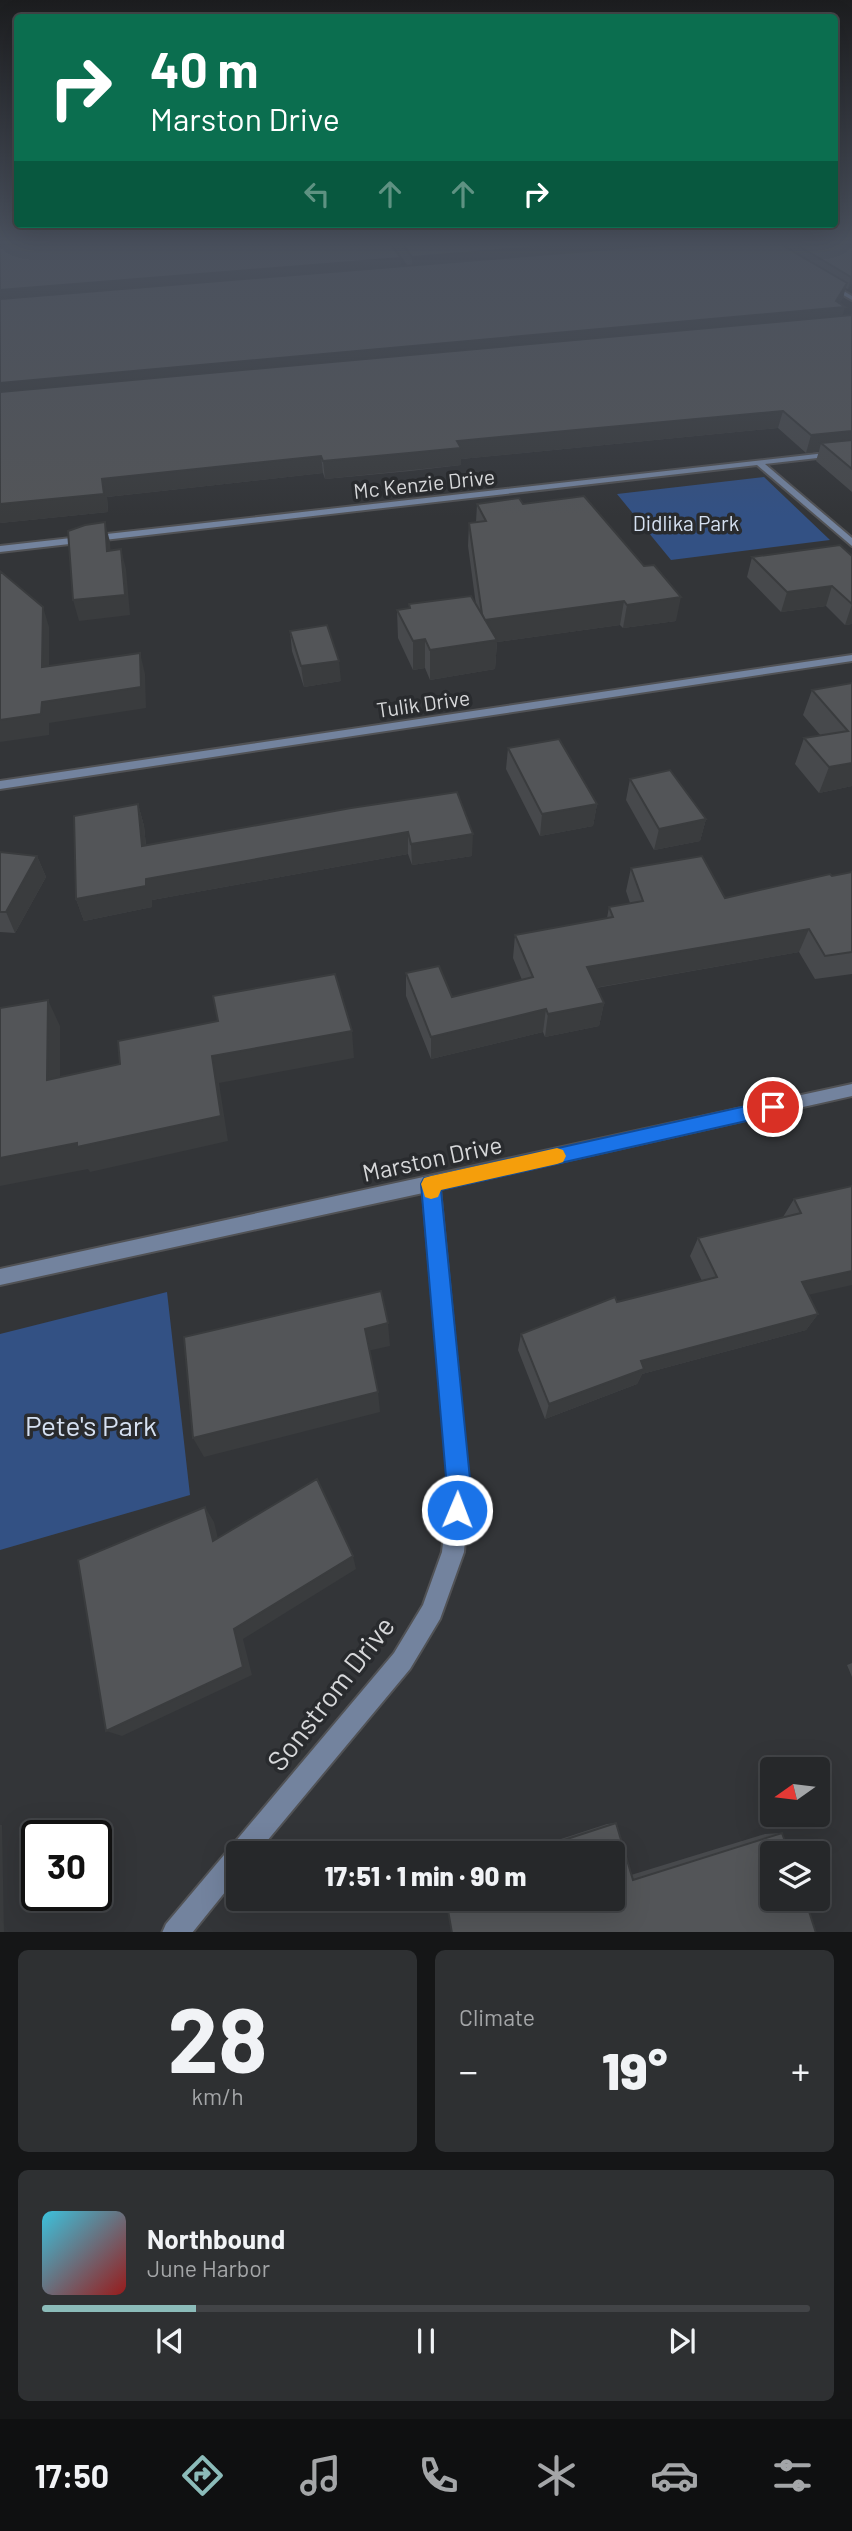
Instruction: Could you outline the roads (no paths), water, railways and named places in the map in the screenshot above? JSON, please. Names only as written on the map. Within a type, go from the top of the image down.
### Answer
[{"type":"street","name":"Mc Kenzie Drive","points":[[0,549],[852,452]]},
{"type":"street","points":[[759,463],[852,543]]},
{"type":"street","name":"Tulik Drive","points":[[0,785],[852,658]]},
{"type":"street","name":"Marston Drive","points":[[0,1276],[852,1090]]},
{"type":"street","name":"Sonstrom Drive","points":[[252,1841],[402,1661],[432,1611],[453,1552],[459,1489],[431,1184]]},
{"type":"street","name":"Sonstrom Drive","points":[[176,1932],[226,1872]]},
{"type":"park label","name":"Didlika Park","points":[[686,522]]},
{"type":"park label","name":"Pete's Park","points":[[91,1425]]}]
